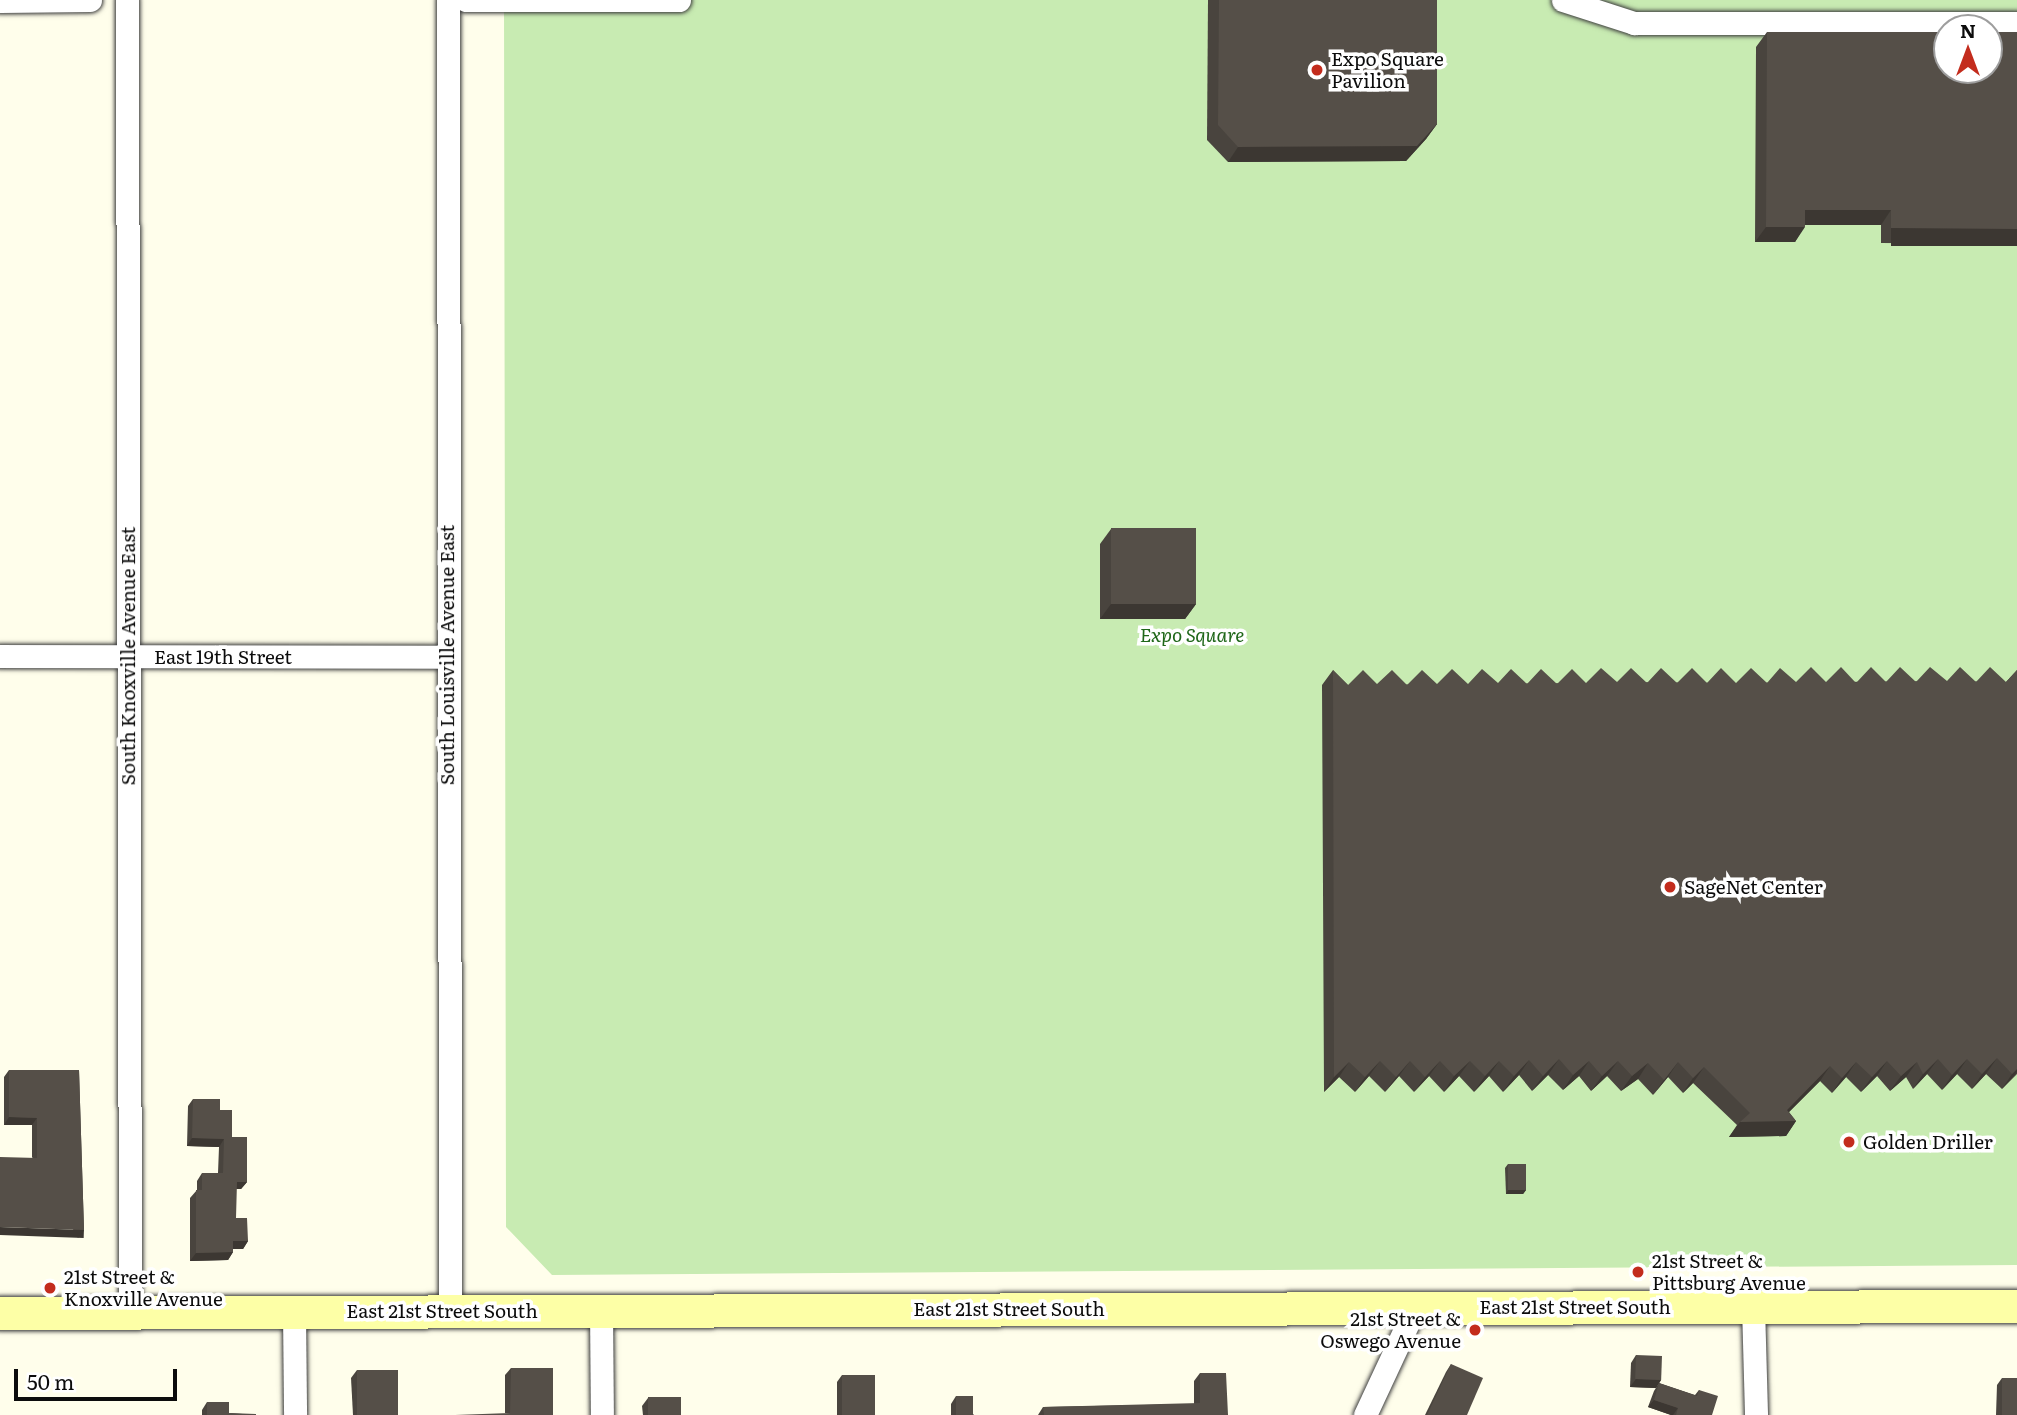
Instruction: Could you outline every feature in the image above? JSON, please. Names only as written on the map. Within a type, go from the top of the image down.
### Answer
[{"type":"main road","name":"East 21st Street South","points":[[0,1313],[2017,1306]]},
{"type":"street","points":[[0,1],[90,0]]},
{"type":"street","name":"South Knoxville Avenue East","points":[[127,0],[130,1313]]},
{"type":"street","name":"South Louisville Avenue East","points":[[447,0],[450,1311]]},
{"type":"street","points":[[466,0],[679,0]]},
{"type":"street","points":[[1563,0],[1634,23],[2017,23]]},
{"type":"street","name":"East 19th Street","points":[[0,656],[447,657]]},
{"type":"street","points":[[1753,1306],[1756,1415]]},
{"type":"street","points":[[1366,1415],[1415,1308]]},
{"type":"street","points":[[601,1310],[602,1415]]},
{"type":"street","points":[[294,1312],[295,1415]]},
{"type":"green space","name":"Expo Square","points":[[504,0],[2017,0],[2017,1265],[552,1275],[506,1227]]},
{"type":"building","name":"Expo Square Pavilion","points":[[1219,0],[1437,0],[1437,124],[1417,146],[1238,147],[1218,125]]},
{"type":"building","points":[[1767,32],[1933,32],[1933,84],[2003,84],[2003,32],[2017,32],[2017,229],[1891,228],[1891,210],[1805,210],[1805,227],[1766,227]]},
{"type":"building","points":[[1111,528],[1196,528],[1196,604],[1111,604]]},
{"type":"building","name":"SageNet Center","points":[[1811,667],[1826,682],[1841,667],[1856,683],[1871,667],[1886,682],[1900,667],[1916,682],[1930,667],[1947,681],[1960,667],[1976,682],[1990,667],[2006,682],[2017,670],[2017,1069],[2012,1074],[1997,1058],[1982,1074],[1967,1059],[1952,1075],[1938,1059],[1923,1074],[1917,1062],[1901,1076],[1887,1061],[1872,1077],[1856,1062],[1842,1078],[1830,1066],[1787,1110],[1796,1121],[1740,1122],[1750,1113],[1704,1067],[1693,1078],[1678,1062],[1664,1080],[1648,1063],[1632,1076],[1618,1061],[1602,1076],[1589,1061],[1573,1075],[1559,1059],[1543,1076],[1529,1060],[1514,1076],[1499,1061],[1485,1076],[1470,1061],[1454,1076],[1440,1061],[1425,1077],[1410,1061],[1396,1077],[1380,1061],[1365,1077],[1349,1062],[1334,1077],[1333,670],[1348,685],[1363,670],[1377,684],[1392,670],[1407,685],[1422,670],[1437,684],[1452,669],[1468,684],[1482,669],[1498,683],[1511,669],[1527,684],[1541,669],[1557,684],[1572,669],[1586,683],[1601,668],[1617,682],[1631,668],[1647,683],[1661,668],[1677,683],[1692,668],[1707,683],[1721,668],[1736,683],[1751,668],[1767,683],[1780,668],[1796,682]]},
{"type":"building","points":[[9,1070],[79,1070],[84,1230],[0,1227],[0,1157],[37,1158],[37,1118],[9,1117]]},
{"type":"building","points":[[193,1099],[220,1099],[220,1110],[232,1110],[232,1137],[247,1137],[247,1182],[237,1182],[236,1218],[247,1218],[248,1241],[233,1241],[233,1252],[196,1253],[196,1190],[202,1190],[202,1173],[223,1173],[224,1139],[192,1138]]},
{"type":"building","points":[[1508,1164],[1526,1164],[1526,1190],[1508,1190]]},
{"type":"building","points":[[1636,1355],[1662,1356],[1661,1380],[1635,1379]]},
{"type":"building","points":[[1451,1364],[1483,1378],[1467,1415],[1427,1415]]},
{"type":"building","points":[[511,1368],[553,1368],[553,1415],[455,1415],[510,1413]]},
{"type":"building","points":[[357,1370],[398,1370],[398,1415],[357,1415]]},
{"type":"building","points":[[1200,1373],[1226,1373],[1228,1415],[1044,1415],[1043,1407],[1200,1403]]},
{"type":"building","points":[[842,1375],[875,1375],[875,1415],[842,1415]]},
{"type":"building","points":[[2002,1378],[2017,1378],[2017,1415],[2002,1415]]},
{"type":"building","points":[[1659,1383],[1697,1396],[1699,1390],[1718,1396],[1712,1415],[1676,1415],[1678,1408],[1654,1400]]},
{"type":"building","points":[[956,1396],[973,1396],[973,1415],[956,1415]]},
{"type":"building","points":[[648,1397],[681,1397],[681,1415],[648,1415]]},
{"type":"building","points":[[207,1402],[229,1402],[229,1413],[256,1415],[207,1415]]},
{"type":"place","name":"Expo Square Pavilion","points":[[1317,70]]},
{"type":"place","name":"SageNet Center","points":[[1670,887]]},
{"type":"place","name":"Golden Driller","points":[[1849,1142]]},
{"type":"place","name":"21st Street & Pittsburg Avenue","points":[[1638,1272]]},
{"type":"place","name":"21st Street & Knoxville Avenue","points":[[50,1288]]},
{"type":"place","name":"21st Street & Oswego Avenue","points":[[1475,1330]]}]
